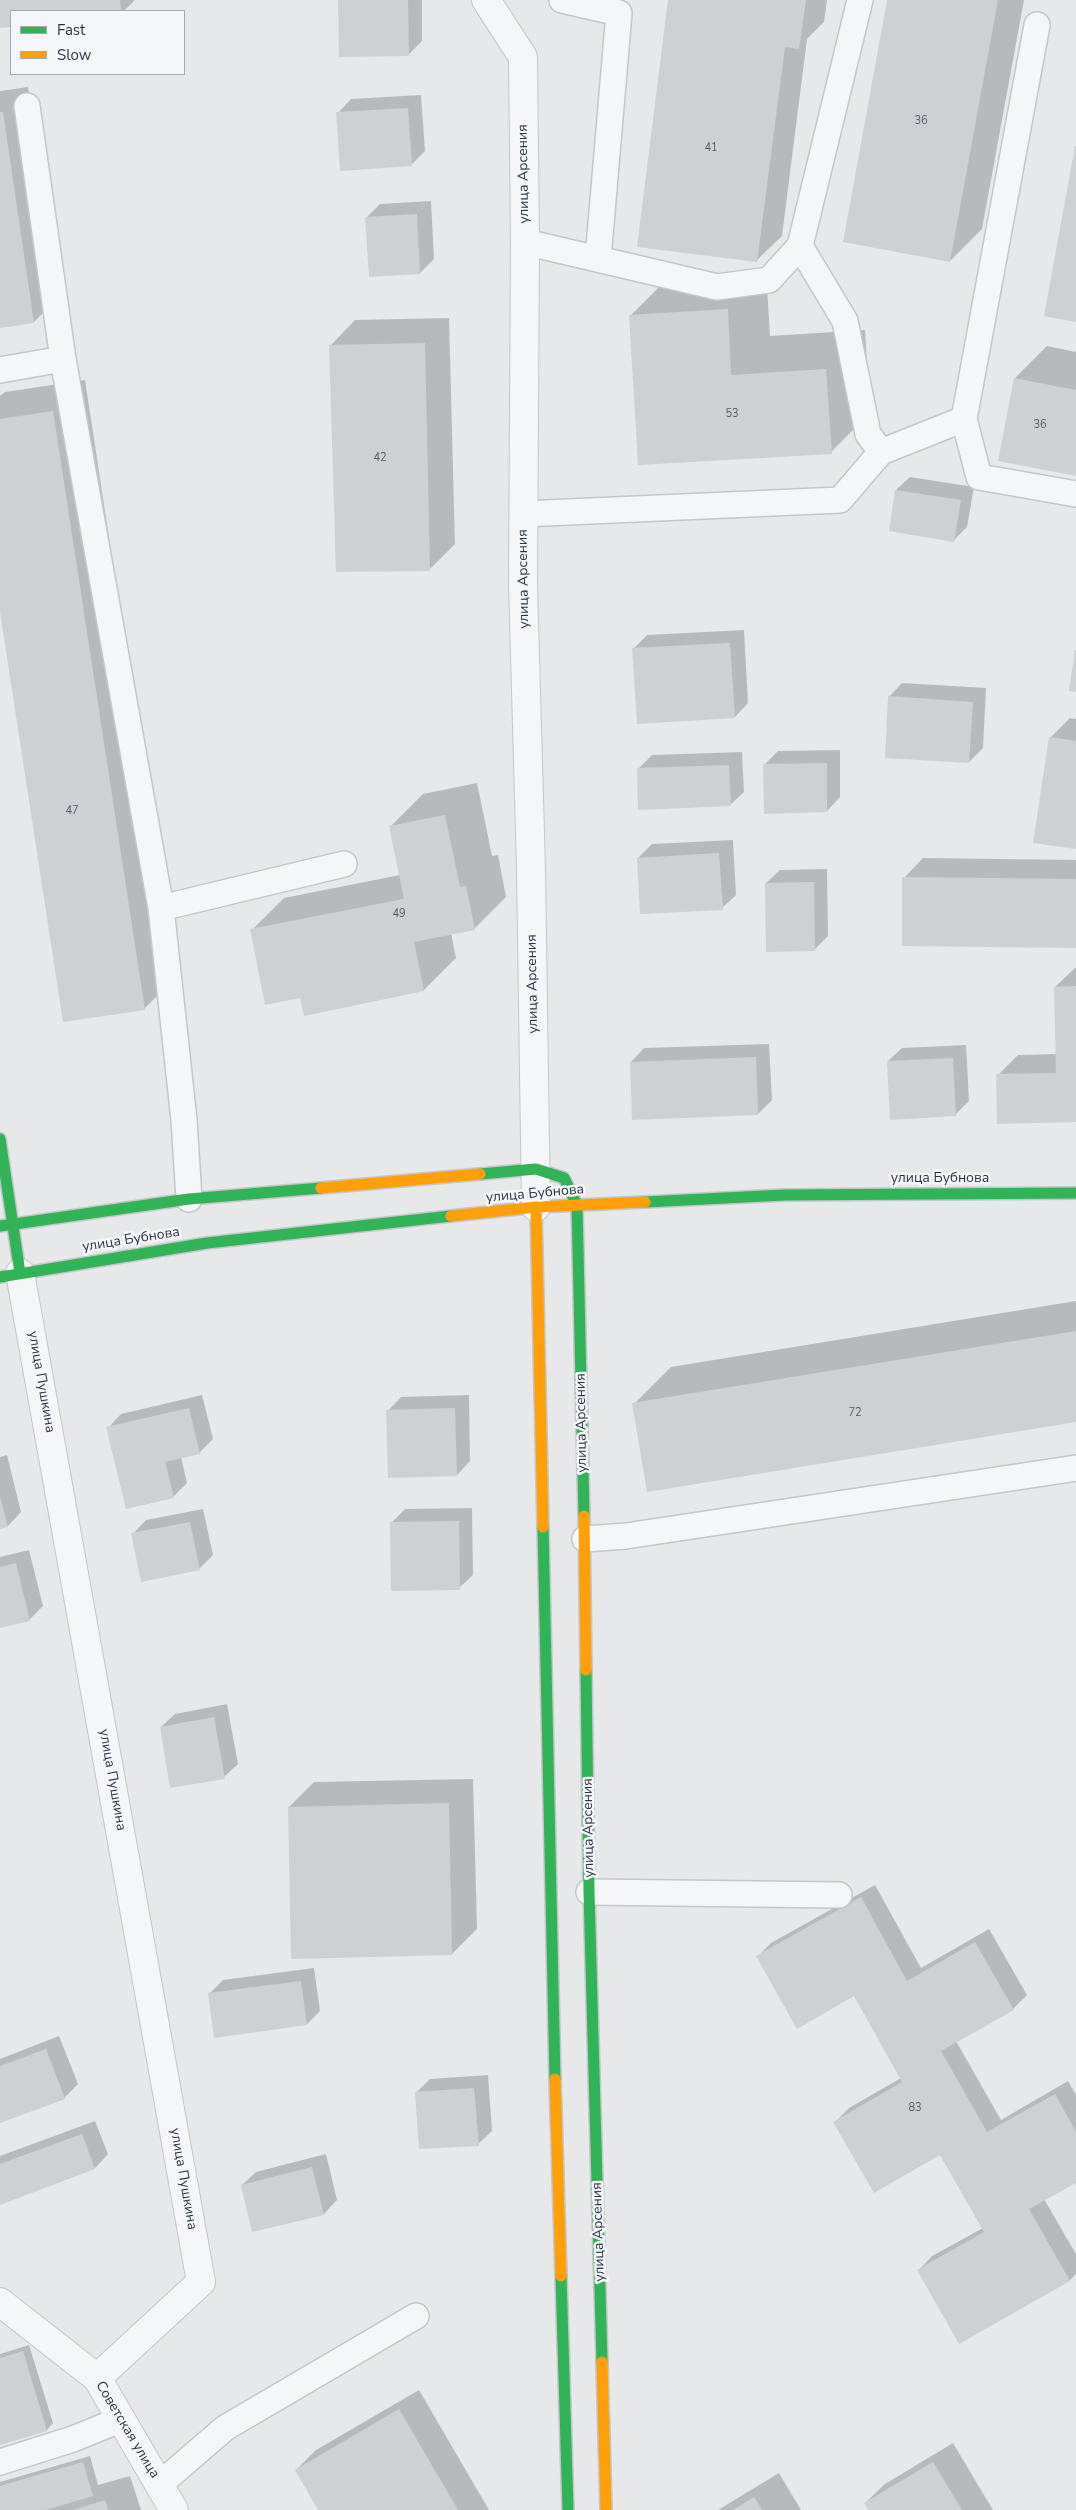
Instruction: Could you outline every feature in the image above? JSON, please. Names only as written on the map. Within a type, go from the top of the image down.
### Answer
[{"type":"main road","name":"улица Пушкина","points":[[0,1139],[12,1224],[10,1275]]},
{"type":"main road","name":"улица Бубнова","points":[[0,1226],[189,1199],[536,1170]]},
{"type":"main road","name":"улица Арсения","points":[[536,1170],[564,1178],[577,1205],[585,1540],[589,1892],[606,2510]]},
{"type":"main road","name":"улица Бубнова","points":[[10,1275],[207,1243],[536,1207],[784,1195],[1076,1193]]},
{"type":"main road","name":"улица Арсения","points":[[536,1207],[550,1890],[568,2510]]},
{"type":"street","name":"улица Арсения","points":[[486,0],[523,57],[525,242],[523,583],[532,879],[536,1207]]},
{"type":"street","name":"улица Пушкина","points":[[10,1275],[201,2282],[97,2378]]},
{"type":"street","name":"Советская улица","points":[[2,2307],[97,2378],[174,2510]]},
{"type":"lane","points":[[562,0],[621,7],[598,259]]},
{"type":"lane","points":[[525,242],[717,287],[769,280],[800,246],[860,0]]},
{"type":"lane","points":[[1037,25],[964,419],[979,477],[1076,494]]},
{"type":"lane","points":[[27,106],[63,359],[161,908],[184,1120],[189,1199]]},
{"type":"lane","points":[[800,246],[845,321],[868,434],[881,452]]},
{"type":"lane","points":[[0,370],[63,359]]},
{"type":"lane","points":[[523,514],[840,500],[881,452],[964,419]]},
{"type":"lane","points":[[161,908],[344,864]]},
{"type":"lane","points":[[585,1540],[636,1535],[1076,1468]]},
{"type":"lane","points":[[589,1892],[839,1895]]},
{"type":"lane","points":[[159,2485],[225,2428],[416,2316]]},
{"type":"lane","points":[[0,2462],[73,2439],[122,2419]]},
{"type":"building","points":[[0,0],[120,0],[121,10],[10,10],[10,27],[0,28]]},
{"type":"building","points":[[338,0],[408,0],[409,56],[339,57]]},
{"type":"building","points":[[668,0],[806,0],[799,49],[785,47],[757,262],[637,247]]},
{"type":"building","points":[[887,0],[998,0],[950,262],[843,242]]},
{"type":"building","points":[[408,108],[412,166],[340,171],[336,112]]},
{"type":"building","points":[[0,112],[3,112],[34,323],[0,328]]},
{"type":"building","points":[[1076,146],[1076,322],[1044,316]]},
{"type":"building","points":[[417,214],[420,274],[369,277],[365,217]]},
{"type":"building","points":[[728,309],[731,375],[826,369],[832,454],[638,465],[629,315]]},
{"type":"building","points":[[425,343],[430,571],[336,572],[329,345]]},
{"type":"building","points":[[1014,378],[1076,390],[1076,476],[998,461]]},
{"type":"building","points":[[53,411],[145,1010],[63,1022],[0,612],[0,419]]},
{"type":"building","points":[[895,490],[961,500],[954,542],[889,531]]},
{"type":"building","points":[[730,643],[735,718],[637,724],[632,648]]},
{"type":"building","points":[[1076,650],[1076,692],[1069,691]]},
{"type":"building","points":[[888,696],[973,702],[969,763],[885,758]]},
{"type":"building","points":[[1049,737],[1076,741],[1076,849],[1033,843]]},
{"type":"building","points":[[827,763],[827,812],[764,814],[763,764]]},
{"type":"building","points":[[729,765],[731,806],[638,810],[637,768]]},
{"type":"building","points":[[445,815],[460,887],[466,886],[475,930],[414,942],[424,991],[304,1016],[300,998],[265,1005],[250,929],[404,899],[389,826]]},
{"type":"building","points":[[719,853],[723,910],[640,914],[637,858]]},
{"type":"building","points":[[902,877],[1076,879],[1076,948],[902,946]]},
{"type":"building","points":[[814,882],[815,951],[766,952],[765,883]]},
{"type":"building","points":[[1076,986],[1076,1122],[997,1124],[996,1074],[1056,1073],[1054,987]]},
{"type":"building","points":[[756,1057],[758,1115],[632,1120],[630,1062]]},
{"type":"building","points":[[953,1058],[956,1116],[890,1120],[887,1061]]},
{"type":"building","points":[[1076,1331],[1076,1422],[647,1492],[632,1403]]},
{"type":"building","points":[[189,1408],[200,1454],[165,1462],[174,1498],[126,1509],[106,1427]]},
{"type":"building","points":[[455,1408],[457,1476],[388,1478],[386,1410]]},
{"type":"building","points":[[0,1496],[8,1527],[0,1529]]},
{"type":"building","points":[[459,1521],[460,1590],[391,1591],[390,1522]]},
{"type":"building","points":[[190,1522],[200,1570],[141,1582],[131,1533]]},
{"type":"building","points":[[16,1563],[30,1621],[0,1628],[0,1567]]},
{"type":"building","points":[[214,1717],[225,1779],[170,1788],[160,1727]]},
{"type":"building","points":[[449,1803],[452,1955],[291,1959],[288,1807]]},
{"type":"building","points":[[861,1897],[907,1981],[975,1942],[1014,2010],[941,2051],[987,2132],[1055,2094],[1076,2132],[1076,2183],[1029,2209],[1070,2281],[959,2344],[917,2270],[984,2232],[940,2155],[874,2193],[833,2122],[902,2082],[854,1996],[797,2029],[756,1956]]},
{"type":"building","points":[[301,1981],[307,2025],[214,2038],[208,1993]]},
{"type":"building","points":[[46,2049],[65,2099],[0,2123],[0,2066]]},
{"type":"building","points":[[474,2088],[479,2146],[419,2149],[415,2092]]},
{"type":"building","points":[[82,2134],[95,2169],[0,2205],[0,2164]]},
{"type":"building","points":[[312,2167],[324,2215],[252,2232],[241,2185]]},
{"type":"building","points":[[23,2351],[47,2431],[0,2445],[0,2358]]},
{"type":"building","points":[[399,2409],[458,2510],[318,2510],[295,2470]]},
{"type":"building","points":[[83,2462],[93,2496],[46,2510],[0,2510],[0,2486]]},
{"type":"building","points":[[933,2462],[962,2510],[868,2510],[864,2503]]},
{"type":"building","points":[[754,2497],[762,2510],[733,2510]]},
{"type":"building","points":[[105,2500],[108,2510],[73,2510]]},
{"type":"traffic: fast","points":[[0,1139],[20,1273]]},
{"type":"traffic: fast","points":[[480,1174],[536,1169],[564,1178],[577,1205],[584,1516]]},
{"type":"traffic: fast","points":[[0,1226],[189,1199],[321,1188]]},
{"type":"traffic: fast","points":[[645,1202],[784,1195],[1076,1193]]},
{"type":"traffic: fast","points":[[0,1277],[207,1243],[451,1216]]},
{"type":"traffic: fast","points":[[543,1527],[555,2079]]},
{"type":"traffic: fast","points":[[586,1670],[589,1892],[602,2362]]},
{"type":"traffic: fast","points":[[561,2276],[568,2510]]},
{"type":"traffic: slow","points":[[321,1188],[480,1174]]},
{"type":"traffic: slow","points":[[451,1216],[536,1207],[645,1202]]},
{"type":"traffic: slow","points":[[536,1207],[543,1527]]},
{"type":"traffic: slow","points":[[584,1516],[586,1670]]},
{"type":"traffic: slow","points":[[555,2079],[561,2276]]},
{"type":"traffic: slow","points":[[602,2362],[606,2510]]}]
